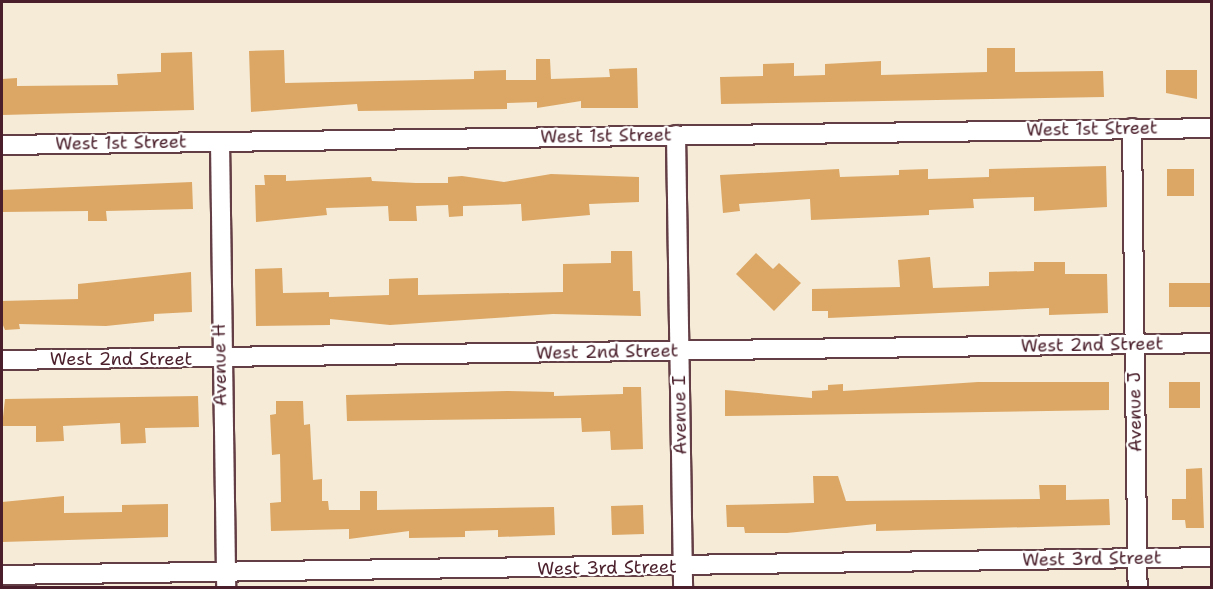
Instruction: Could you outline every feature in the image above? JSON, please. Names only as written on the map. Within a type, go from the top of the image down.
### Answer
[{"type":"street","name":"Avenue J","points":[[1132,128],[1138,588]]},
{"type":"street","name":"West 1st Street","points":[[2,145],[1212,128]]},
{"type":"street","name":"Avenue I","points":[[676,135],[683,588]]},
{"type":"street","name":"Avenue H","points":[[220,142],[219,359],[226,581]]},
{"type":"street","name":"West 2nd Street","points":[[2,360],[219,359],[1212,343]]},
{"type":"street","name":"West 3rd Street","points":[[2,575],[226,581],[683,567],[1212,557]]},
{"type":"building","points":[[987,48],[1015,48],[1015,72],[1103,71],[1104,97],[721,104],[720,77],[763,76],[763,64],[794,63],[794,76],[825,75],[825,64],[881,61],[881,75],[987,72]]},
{"type":"building","points":[[284,50],[285,83],[474,79],[474,71],[506,70],[506,80],[536,80],[536,59],[550,59],[551,79],[610,77],[609,69],[637,68],[638,108],[581,108],[581,101],[537,108],[537,102],[507,103],[507,109],[358,111],[357,104],[251,112],[249,51]]},
{"type":"building","points":[[192,52],[194,110],[2,115],[2,79],[17,78],[17,86],[118,85],[117,74],[161,72],[161,53]]},
{"type":"building","points":[[1166,70],[1197,70],[1197,99],[1166,93]]},
{"type":"building","points":[[1106,166],[1107,207],[1034,211],[1034,197],[973,199],[974,208],[929,210],[929,215],[811,220],[810,199],[739,204],[740,211],[723,213],[720,175],[839,169],[840,177],[899,175],[899,170],[928,169],[928,179],[989,177],[989,169]]},
{"type":"building","points":[[1167,169],[1194,169],[1194,196],[1167,196]]},
{"type":"building","points":[[551,174],[639,177],[639,202],[589,204],[590,215],[522,221],[521,204],[463,206],[463,216],[449,217],[448,205],[416,206],[417,221],[389,221],[388,206],[326,208],[327,215],[256,222],[255,185],[265,185],[264,175],[286,175],[286,181],[371,177],[372,181],[448,183],[448,177],[462,176],[504,182]]},
{"type":"building","points":[[192,182],[193,209],[106,211],[107,221],[88,221],[88,211],[2,212],[2,190]]},
{"type":"building","points":[[611,251],[632,251],[633,291],[640,291],[641,316],[553,314],[390,325],[330,319],[330,325],[256,326],[255,269],[282,268],[283,293],[329,292],[329,297],[389,295],[389,279],[418,278],[418,295],[563,292],[563,264],[611,263]]},
{"type":"building","points":[[756,253],[773,269],[779,263],[801,283],[774,311],[736,274]]},
{"type":"building","points":[[930,257],[933,288],[989,286],[989,272],[1034,271],[1034,262],[1065,262],[1065,274],[1107,274],[1108,313],[1049,315],[1049,308],[828,318],[828,311],[812,311],[812,289],[900,287],[898,260]]},
{"type":"building","points":[[191,272],[192,312],[154,314],[154,321],[106,326],[19,324],[20,329],[5,330],[2,323],[2,301],[78,299],[78,284]]},
{"type":"building","points":[[1169,283],[1212,283],[1212,307],[1169,307]]},
{"type":"building","points":[[978,382],[1109,382],[1109,410],[725,416],[725,390],[812,398],[812,391],[828,390],[828,385],[843,384],[843,391]]},
{"type":"building","points":[[1169,382],[1200,382],[1200,408],[1169,408]]},
{"type":"building","points":[[623,387],[641,387],[643,449],[611,450],[610,431],[582,432],[581,418],[347,421],[346,395],[507,391],[554,392],[554,396],[623,394]]},
{"type":"building","points":[[198,396],[199,427],[145,428],[146,443],[121,444],[120,423],[63,426],[64,441],[36,442],[36,426],[2,426],[5,399]]},
{"type":"building","points":[[276,401],[303,401],[304,425],[310,424],[313,480],[322,479],[322,501],[328,501],[329,510],[360,510],[360,491],[377,491],[377,510],[554,507],[555,535],[498,537],[498,530],[465,531],[465,537],[409,538],[409,531],[349,539],[349,529],[271,531],[270,503],[281,502],[280,454],[272,455],[270,415],[276,414]]},
{"type":"building","points":[[1202,468],[1204,528],[1186,528],[1185,520],[1172,520],[1172,499],[1186,499],[1186,469]]},
{"type":"building","points":[[813,476],[838,476],[846,501],[1040,499],[1039,485],[1066,485],[1066,500],[1109,499],[1110,525],[876,531],[876,524],[787,533],[745,533],[744,527],[727,527],[726,505],[814,503]]},
{"type":"building","points":[[64,496],[64,513],[122,512],[122,505],[168,504],[168,537],[2,542],[2,502]]},
{"type":"building","points":[[643,505],[644,534],[612,535],[611,506]]}]
